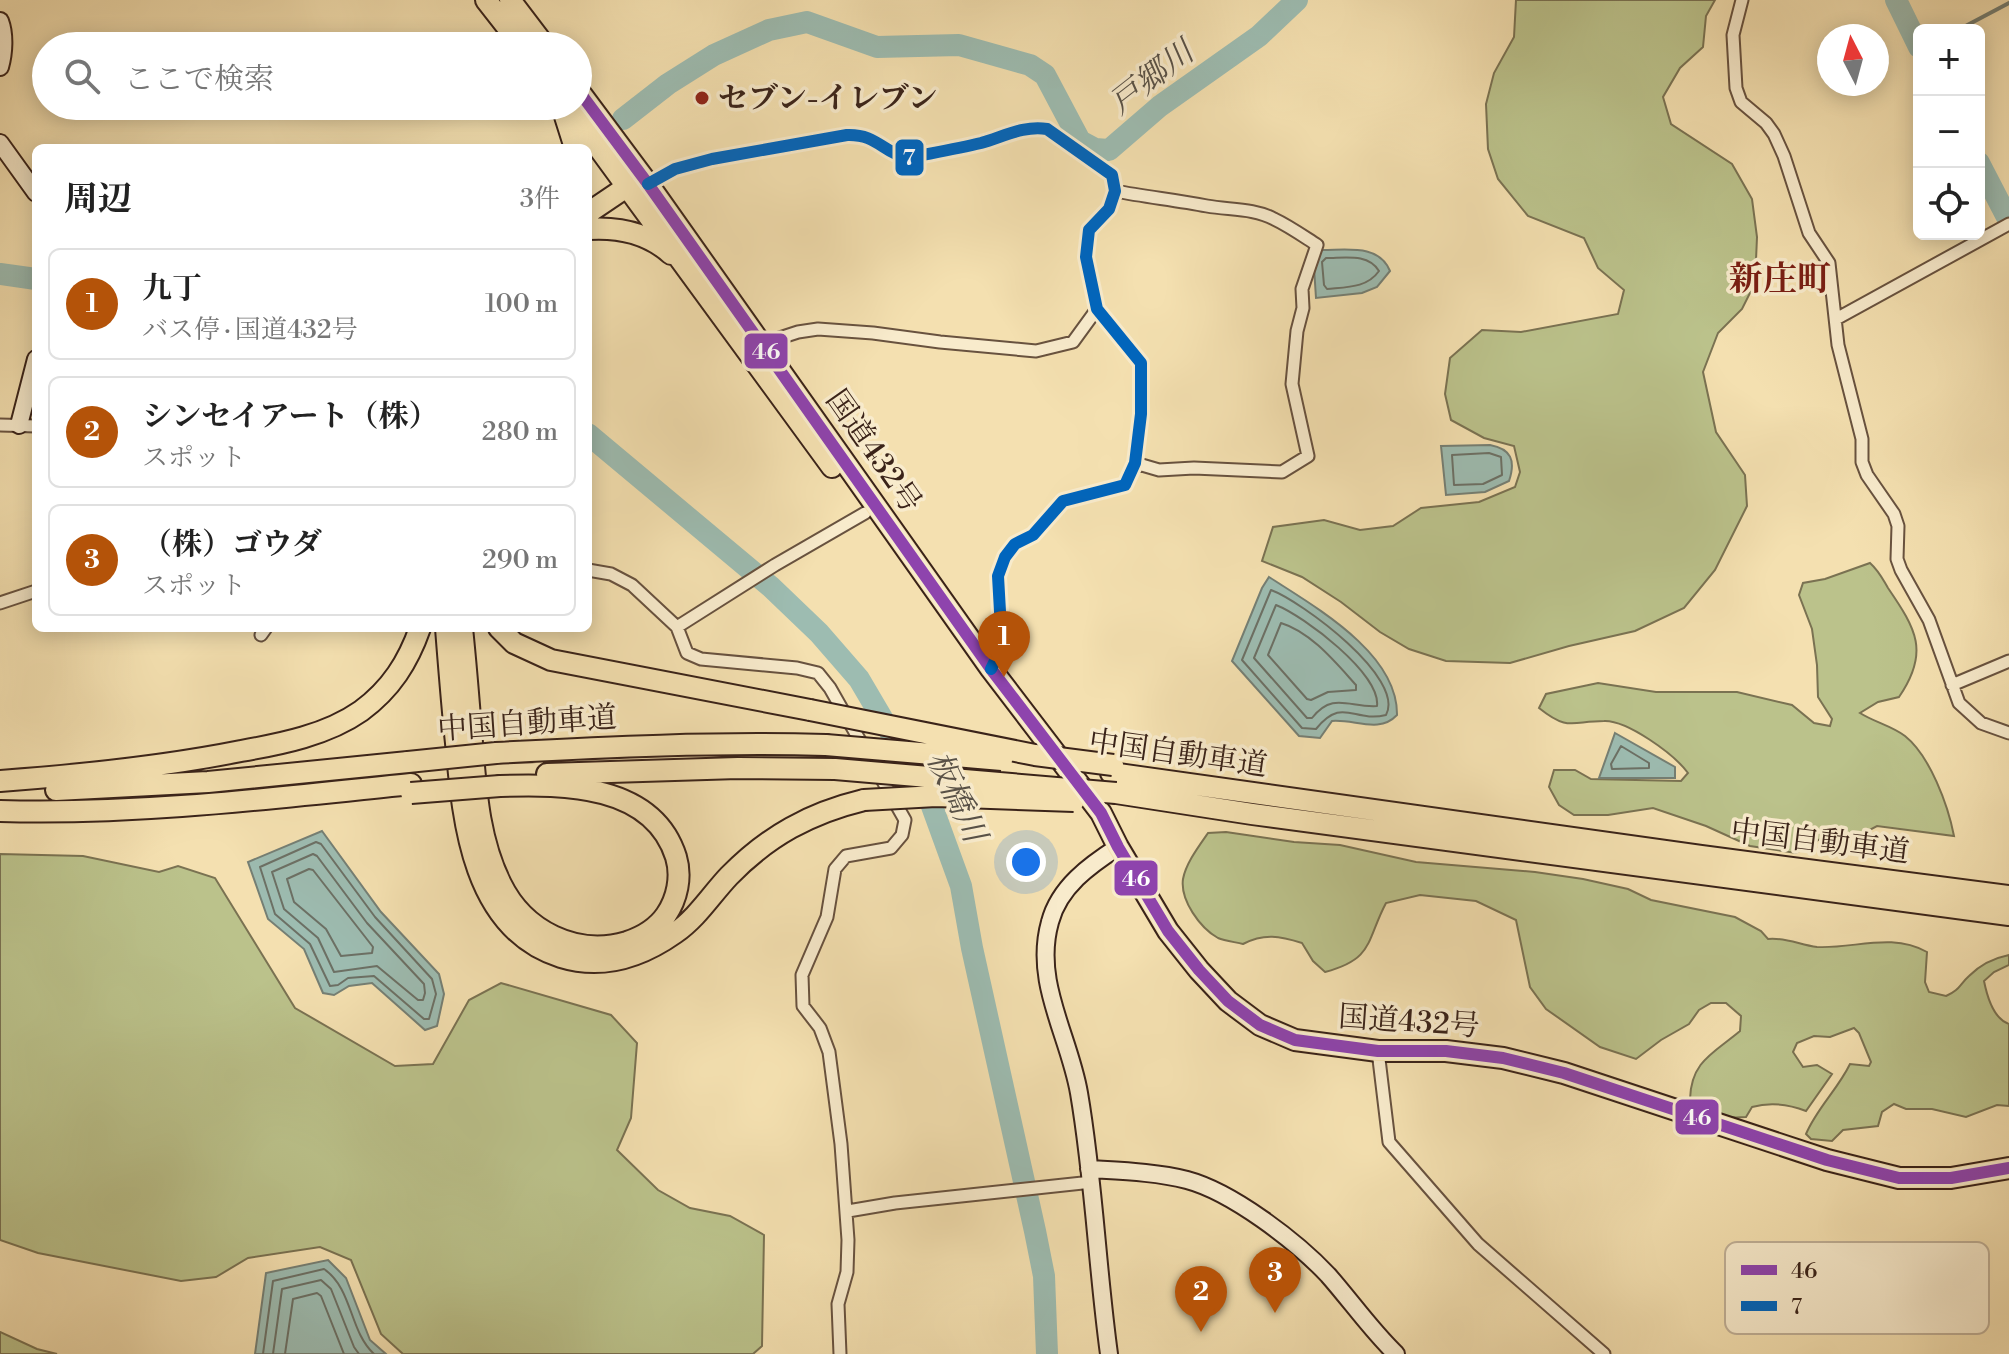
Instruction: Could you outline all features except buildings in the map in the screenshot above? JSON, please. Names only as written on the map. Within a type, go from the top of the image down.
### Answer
[{"type":"highway","points":[[486,0],[511,32]]},
{"type":"highway","points":[[510,0],[534,32]]},
{"type":"highway","name":"国道432号","points":[[592,112],[683,264],[979,671],[1118,847]]},
{"type":"highway","points":[[566,120],[574,144]]},
{"type":"highway","name":"国道432号","points":[[580,120],[634,180],[761,344],[991,669],[1101,813],[1168,931],[1228,1001],[1260,1025],[1295,1040],[1378,1051],[1446,1051],[1503,1058],[1564,1073],[1827,1160],[1899,1178],[1951,1178],[2009,1168]]},
{"type":"highway","points":[[592,196],[634,180]]},
{"type":"highway","points":[[592,210],[634,180]]},
{"type":"highway","points":[[592,229],[608,228],[639,235],[666,249],[683,264]]},
{"type":"highway","points":[[0,781],[112,773],[300,738],[359,712],[395,679],[408,659],[418,632]]},
{"type":"highway","points":[[446,632],[461,801],[471,848],[487,891],[499,912],[534,944],[554,955],[575,961],[619,961],[640,954],[679,930],[728,877],[776,834],[808,817],[864,800],[1114,783]]},
{"type":"highway","points":[[462,632],[477,804],[493,869],[508,897],[541,930],[575,945],[615,945],[652,930],[665,917],[674,902],[678,864],[672,843],[659,824],[622,798],[566,786],[500,782]]},
{"type":"highway","points":[[503,632],[514,643],[565,663],[1035,755],[1114,783]]},
{"type":"highway","name":"中国自動車道","points":[[0,790],[180,784],[496,753],[666,744],[826,745],[902,750],[1114,783],[1252,814],[2009,915]]},
{"type":"highway","name":"中国自動車道","points":[[0,811],[105,809],[647,770],[835,769],[1258,793],[2009,896]]},
{"type":"street","points":[[1742,0],[1733,35],[1736,88],[1741,102],[1774,134],[1809,233],[1829,263],[1838,345],[1862,439],[1862,462],[1867,475],[1894,514],[1898,526],[1897,559],[1929,620],[1959,703],[1981,723],[2009,733]]},
{"type":"street","points":[[0,21],[3,28],[3,58],[0,67]]},
{"type":"street","points":[[634,180],[712,159],[847,135],[872,138],[896,155],[907,158],[1040,128],[1047,129],[1109,172],[1115,191],[1109,209],[1089,230],[1086,257],[1097,309],[1141,363],[1141,414],[1135,463],[1125,485],[1063,501],[1033,535],[1015,544],[1005,557],[998,576],[1002,647],[991,669]]},
{"type":"street","points":[[0,143],[32,187]]},
{"type":"street","points":[[1115,191],[1162,200],[1185,200],[1272,217],[1317,245],[1302,289],[1303,308],[1297,331],[1292,384],[1308,456],[1282,472],[1194,468],[1159,470],[1135,463]]},
{"type":"street","points":[[1836,319],[2009,224]]},
{"type":"street","points":[[761,344],[818,329],[1036,351],[1073,342],[1097,309]]},
{"type":"street","points":[[0,425],[28,426],[32,392]]},
{"type":"street","points":[[677,627],[865,513]]},
{"type":"street","points":[[592,571],[611,574],[632,585],[677,627],[687,653],[701,659],[797,668],[818,673],[830,688],[905,820],[902,835],[891,848],[846,856],[835,869],[827,917],[802,975],[803,1006],[820,1028],[829,1052],[848,1211],[847,1272],[838,1304],[840,1354]]},
{"type":"street","points":[[0,603],[32,592]]},
{"type":"street","points":[[1952,685],[2009,661]]},
{"type":"street","points":[[1109,1354],[1092,1214],[1091,1176],[1078,1090],[1045,978],[1045,945],[1050,918],[1081,872],[1118,847]]},
{"type":"street","points":[[1378,1051],[1389,1142],[1478,1244],[1604,1354]]},
{"type":"street","points":[[848,1211],[1091,1176],[1187,1180],[1256,1213],[1325,1273],[1396,1354]]},
{"type":"green space","points":[[1516,0],[1715,0],[1706,16],[1703,47],[1680,68],[1663,97],[1671,124],[1732,164],[1752,199],[1757,237],[1755,283],[1742,309],[1718,333],[1703,372],[1716,432],[1745,475],[1747,506],[1715,570],[1684,608],[1635,631],[1510,663],[1446,661],[1409,649],[1302,577],[1262,561],[1273,527],[1324,520],[1360,530],[1393,526],[1421,508],[1479,502],[1515,487],[1520,472],[1514,446],[1484,438],[1451,420],[1445,394],[1450,358],[1482,330],[1521,332],[1618,314],[1624,290],[1598,268],[1584,238],[1528,216],[1498,179],[1488,149],[1486,104],[1494,73],[1514,37]]},
{"type":"green space","points":[[1870,563],[1906,616],[1916,641],[1917,654],[1909,681],[1899,697],[1878,702],[1860,713],[1900,733],[1914,745],[1937,782],[1954,836],[1877,826],[1862,834],[1822,838],[1796,853],[1750,846],[1706,826],[1653,808],[1608,815],[1574,815],[1559,805],[1549,787],[1554,770],[1575,770],[1591,779],[1681,781],[1688,773],[1661,748],[1625,726],[1604,721],[1571,724],[1557,720],[1539,708],[1546,694],[1598,683],[1656,692],[1737,692],[1792,705],[1814,723],[1830,726],[1832,719],[1818,697],[1812,629],[1799,595],[1803,583],[1825,579]]},
{"type":"green space","points":[[1226,832],[1340,845],[1416,862],[1583,879],[1628,889],[1651,900],[1735,917],[1761,931],[1768,939],[1817,947],[1900,943],[1927,952],[1925,982],[1929,992],[1946,996],[1983,965],[2009,955],[2009,965],[1984,981],[1995,1012],[2009,1024],[2009,1106],[1997,1105],[1966,1117],[1932,1109],[1906,1109],[1894,1104],[1882,1112],[1878,1126],[1843,1130],[1832,1141],[1811,1139],[1806,1134],[1850,1064],[1869,1066],[1871,1062],[1854,1028],[1830,1037],[1814,1036],[1797,1043],[1793,1052],[1803,1067],[1817,1065],[1832,1074],[1806,1111],[1772,1104],[1752,1107],[1746,1117],[1716,1115],[1690,1099],[1691,1086],[1706,1059],[1740,1031],[1741,1016],[1726,1003],[1711,1003],[1699,1010],[1689,1024],[1636,1059],[1600,1047],[1546,1009],[1530,987],[1516,920],[1476,901],[1420,895],[1386,903],[1361,954],[1341,967],[1325,972],[1313,961],[1302,943],[1272,937],[1243,944],[1221,939],[1205,928],[1193,913],[1185,896],[1183,879],[1190,861],[1208,833]]},
{"type":"green space","points":[[0,854],[83,856],[159,872],[178,866],[215,878],[295,1008],[395,1066],[433,1064],[469,1000],[501,983],[611,1015],[637,1043],[631,1118],[617,1150],[658,1190],[690,1208],[730,1216],[764,1235],[762,1346],[753,1354],[403,1354],[381,1334],[351,1260],[320,1247],[248,1258],[216,1277],[181,1281],[38,1253],[0,1240]]},
{"type":"green space","points":[[0,1332],[37,1349],[57,1354],[0,1354]]},
{"type":"water","points":[[1313,252],[1370,252],[1385,262],[1390,271],[1377,287],[1362,293],[1316,298]]},
{"type":"water","points":[[1490,445],[1503,449],[1510,457],[1512,467],[1509,481],[1485,492],[1446,495],[1441,446]]},
{"type":"water","points":[[1269,577],[1309,602],[1369,652],[1394,692],[1397,715],[1390,721],[1375,725],[1332,721],[1320,738],[1299,736],[1232,661]]},
{"type":"water","points":[[1615,733],[1675,767],[1675,778],[1599,778]]},
{"type":"water","points":[[322,831],[381,912],[439,974],[444,994],[437,1026],[425,1030],[372,983],[349,986],[334,995],[323,993],[304,949],[268,919],[248,862]]},
{"type":"water","points":[[328,1260],[346,1278],[370,1340],[386,1354],[255,1354],[266,1273]]},
{"type":"waterway","name":"戸郷川","points":[[623,119],[668,84],[714,55],[769,30],[807,22],[877,47],[959,45],[1030,65],[1045,75],[1080,141],[1095,149],[1109,150],[1160,106],[1259,36],[1297,0]]},
{"type":"waterway","name":"戸郷川","points":[[1896,0],[1913,35]]},
{"type":"waterway","points":[[1969,24],[2009,3]]},
{"type":"waterway","name":"戸郷川","points":[[1982,168],[2009,221]]},
{"type":"waterway","name":"戸郷川","points":[[0,274],[32,278]]},
{"type":"waterway","name":"板橋川","points":[[592,437],[771,587],[819,633],[859,679],[929,798],[961,886],[1035,1231],[1044,1276],[1047,1354]]},
{"type":"transit line","name":"46","points":[[592,109],[991,669],[1101,813],[1168,931],[1228,1001],[1260,1025],[1295,1040],[1378,1051],[1446,1051],[1503,1058],[1564,1073],[1827,1160],[1899,1178],[1951,1178],[2009,1168]]},
{"type":"transit line","name":"7","points":[[648,184],[675,169],[712,159],[847,135],[866,137],[907,158],[1038,128],[1047,129],[1112,175],[1115,191],[1109,209],[1089,230],[1086,257],[1097,309],[1141,363],[1141,414],[1135,463],[1125,485],[1063,501],[1033,535],[1015,544],[1005,557],[998,576],[1002,647],[991,669]]},
{"type":"place","name":"セブン-イレブン","points":[[702,98]]},
{"type":"place","name":"九丁","points":[[1004,677]]},
{"type":"place","name":"（株）ゴウダ","points":[[1275,1313]]},
{"type":"place","name":"シンセイアート（株）","points":[[1201,1332]]},
{"type":"district","name":"新庄町","points":[[1780,278]]}]
